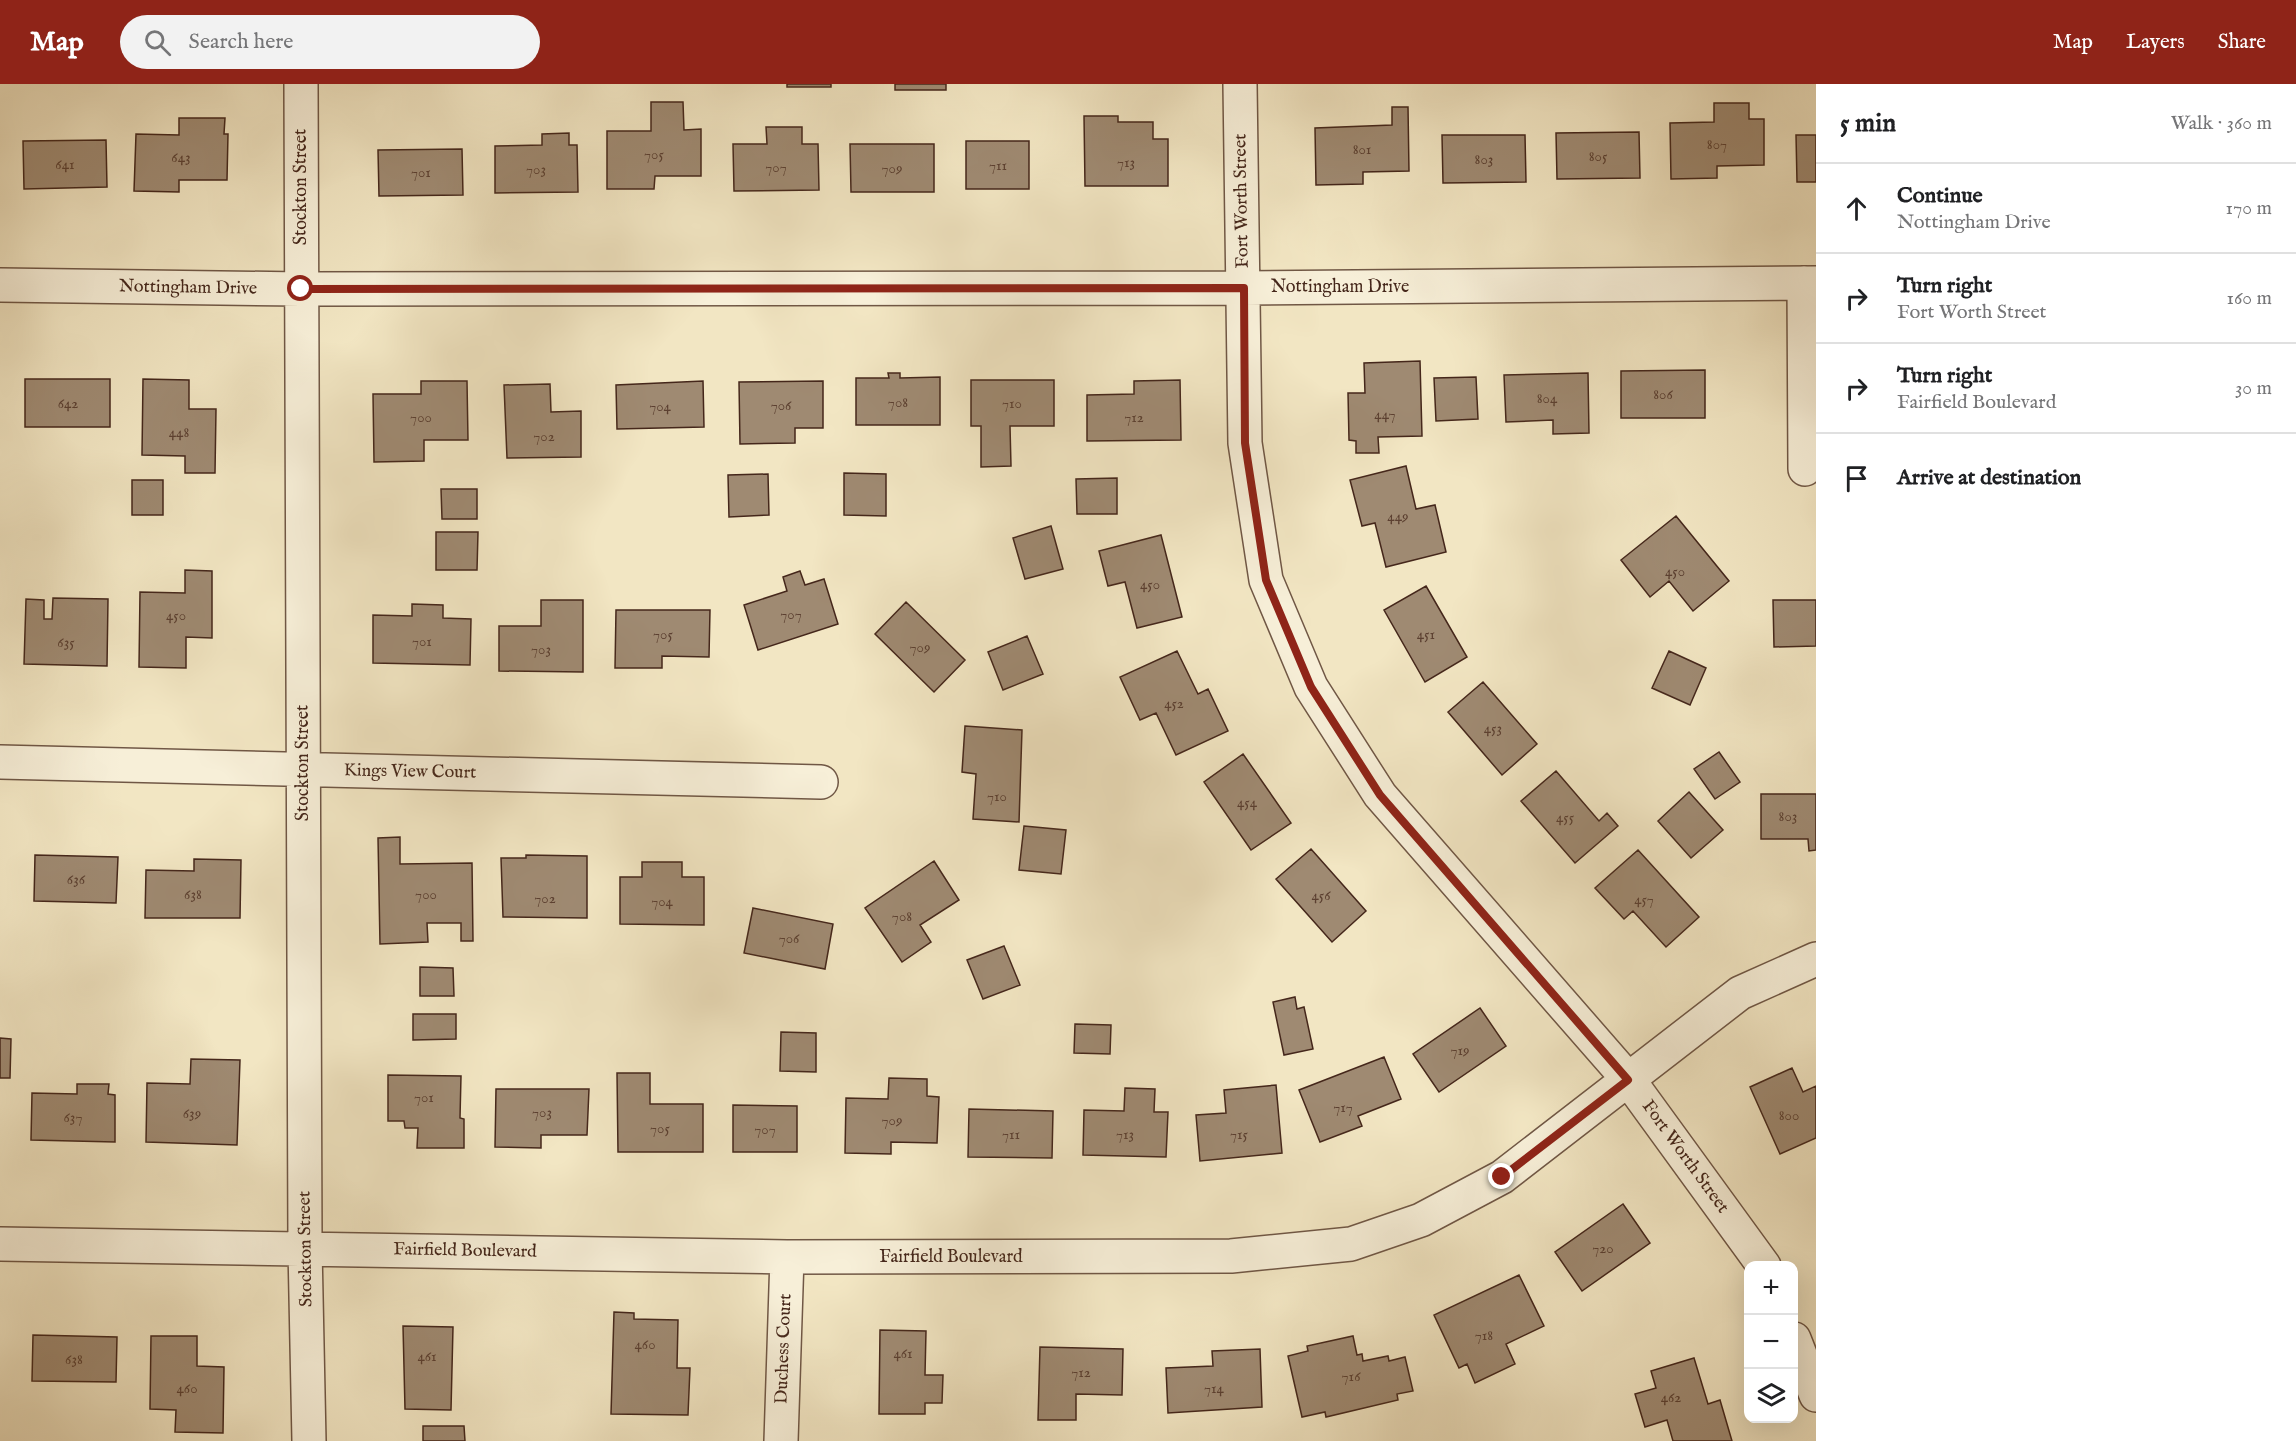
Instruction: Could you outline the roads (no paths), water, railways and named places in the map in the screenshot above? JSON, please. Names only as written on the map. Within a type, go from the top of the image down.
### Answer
[{"type":"street","name":"Stockton Street","points":[[301,84],[305,1248],[309,1441]]},
{"type":"street","name":"Fort Worth Street","points":[[1240,84],[1245,443],[1266,580],[1311,687],[1380,795],[1628,1080],[1760,1261]]},
{"type":"street","name":"Nottingham Drive","points":[[0,285],[301,289],[1244,288],[1810,283]]},
{"type":"street","points":[[1805,469],[1810,283]]},
{"type":"street","name":"Kings View Court","points":[[0,762],[821,782]]},
{"type":"street","name":"Fairfield Boulevard","points":[[0,1244],[787,1257],[1231,1256],[1351,1244],[1421,1220],[1502,1177],[1740,993],[1816,959]]},
{"type":"street","name":"Duchess Court","points":[[781,1441],[787,1257]]},
{"type":"street","points":[[1798,1349],[1816,1395]]}]
